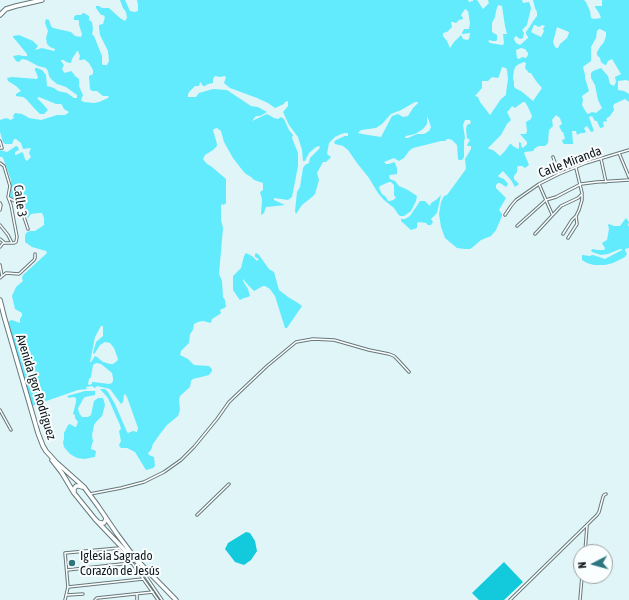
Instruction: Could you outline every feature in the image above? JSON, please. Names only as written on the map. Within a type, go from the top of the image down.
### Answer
[{"type":"highway","points":[[0,15],[6,9],[42,0]]},
{"type":"highway","name":"Avenida Igor Rodríguez","points":[[0,300],[39,437],[46,451],[84,487],[132,554],[174,600]]},
{"type":"highway","name":"Avenida Igor Rodríguez","points":[[0,309],[38,440],[43,450],[59,469],[74,493],[97,522],[134,563],[174,600]]},
{"type":"highway","points":[[74,493],[74,488],[79,486],[90,495]]},
{"type":"highway","points":[[97,522],[104,522],[106,519],[104,513]]},
{"type":"street","points":[[0,141],[2,148],[0,148]]},
{"type":"street","name":"Calle Miranda","points":[[505,215],[516,200],[539,184],[560,174],[629,150]]},
{"type":"street","points":[[620,154],[629,177]]},
{"type":"street","points":[[553,157],[560,174]]},
{"type":"street","points":[[601,159],[606,182]]},
{"type":"street","name":"Calle 3","points":[[1,164],[4,166],[10,186],[8,196],[17,237],[16,242],[12,243]]},
{"type":"street","points":[[563,234],[576,216],[582,200],[582,193],[576,168]]},
{"type":"street","points":[[517,226],[546,200],[556,197],[580,185],[629,180]]},
{"type":"street","points":[[539,184],[552,214]]},
{"type":"street","points":[[534,234],[552,214],[562,206],[581,195]]},
{"type":"street","points":[[9,198],[22,205],[28,229]]},
{"type":"street","points":[[0,203],[0,210]]},
{"type":"street","points":[[568,238],[576,224],[576,216]]},
{"type":"street","points":[[0,225],[12,243],[5,243],[0,240]]},
{"type":"street","points":[[0,247],[3,243],[5,243]]},
{"type":"street","points":[[0,278],[6,273],[19,274],[34,260],[35,254]]},
{"type":"street","points":[[0,265],[2,276],[0,278]]},
{"type":"street","points":[[90,495],[144,482],[164,472],[181,460],[217,419],[229,402],[267,366],[296,342],[313,339],[334,340],[389,354],[394,356],[409,372]]},
{"type":"street","points":[[0,410],[11,430]]},
{"type":"street","points":[[197,515],[229,484]]},
{"type":"street","points":[[510,600],[597,515],[603,497],[606,494]]},
{"type":"street","points":[[586,544],[587,526]]},
{"type":"street","points":[[65,600],[68,587],[65,553],[119,548],[134,563],[162,600]]},
{"type":"street","points":[[67,570],[134,563]]},
{"type":"street","points":[[134,563],[158,600]]},
{"type":"street","points":[[68,587],[143,579]]},
{"type":"street","points":[[580,600],[581,584]]},
{"type":"street","points":[[95,600],[97,598],[153,592]]},
{"type":"street","points":[[66,595],[83,594]]},
{"type":"street","points":[[137,594],[137,600]]},
{"type":"shaded area","points":[[120,0],[125,0],[130,11],[135,12],[138,11],[137,0],[468,0],[469,2],[477,0],[483,9],[489,3],[488,0],[522,0],[523,3],[529,2],[531,8],[527,25],[522,30],[524,33],[523,38],[520,39],[516,36],[514,38],[516,43],[520,45],[528,38],[526,32],[537,16],[533,0],[584,0],[590,11],[591,18],[594,19],[601,18],[595,6],[602,6],[602,0],[629,0],[629,81],[618,81],[618,90],[629,94],[629,102],[625,99],[614,104],[614,110],[606,119],[607,121],[603,122],[604,127],[600,128],[597,121],[595,121],[592,116],[589,117],[594,131],[591,132],[587,126],[584,128],[586,132],[584,133],[577,135],[576,131],[572,131],[573,144],[563,143],[562,140],[565,139],[559,126],[562,124],[560,118],[556,115],[552,120],[553,126],[549,130],[548,143],[545,146],[535,148],[533,151],[524,153],[529,165],[525,168],[518,166],[514,179],[519,184],[515,187],[503,171],[498,176],[504,179],[508,184],[506,187],[500,183],[496,185],[496,188],[506,198],[499,210],[502,216],[496,230],[491,236],[481,240],[470,249],[465,249],[457,248],[445,238],[441,227],[439,214],[441,202],[444,196],[447,195],[466,169],[465,159],[471,149],[471,146],[467,145],[470,140],[467,138],[466,129],[467,125],[471,123],[470,120],[465,120],[463,125],[465,138],[464,157],[462,160],[458,159],[457,145],[452,140],[447,139],[445,141],[413,148],[404,158],[399,161],[394,158],[384,162],[389,164],[394,162],[397,168],[397,174],[390,175],[390,179],[417,196],[411,211],[404,216],[400,216],[378,193],[369,178],[348,150],[343,146],[335,144],[334,142],[336,140],[348,136],[348,133],[335,137],[329,143],[327,154],[331,157],[326,162],[323,162],[317,173],[319,180],[315,194],[302,205],[296,214],[297,192],[300,187],[303,168],[309,163],[310,158],[320,147],[316,147],[309,153],[305,161],[303,161],[302,150],[298,137],[289,125],[283,112],[288,106],[288,101],[275,108],[257,98],[230,88],[224,83],[225,76],[215,76],[213,83],[205,86],[203,86],[200,82],[199,86],[195,86],[190,91],[188,97],[196,97],[199,93],[213,89],[227,90],[251,106],[258,107],[267,112],[260,116],[256,116],[252,121],[267,114],[274,118],[278,119],[281,117],[284,119],[293,135],[292,138],[298,153],[298,166],[292,197],[288,200],[274,198],[274,200],[285,205],[266,207],[264,213],[261,215],[262,199],[260,192],[263,190],[263,183],[254,180],[243,171],[233,158],[224,142],[221,131],[217,128],[213,130],[217,146],[205,155],[203,159],[226,179],[226,203],[224,205],[222,204],[221,206],[221,220],[223,228],[219,274],[222,281],[223,297],[226,307],[220,310],[221,313],[212,319],[211,323],[203,321],[194,324],[193,330],[190,334],[189,343],[181,351],[180,355],[188,359],[194,365],[209,366],[212,371],[209,375],[193,379],[190,387],[180,396],[180,410],[178,416],[167,425],[153,444],[148,453],[154,457],[155,466],[146,470],[135,452],[127,448],[120,447],[120,425],[108,398],[100,389],[105,389],[108,392],[127,432],[137,432],[138,428],[125,394],[121,404],[110,389],[97,386],[95,388],[92,386],[86,387],[87,389],[78,390],[32,406],[8,323],[12,320],[20,323],[22,316],[22,313],[15,309],[12,296],[16,287],[23,281],[23,275],[47,253],[46,251],[32,247],[25,242],[26,233],[35,231],[44,225],[44,218],[42,213],[39,213],[31,214],[28,218],[22,205],[10,197],[11,180],[3,158],[0,157],[0,150],[7,152],[16,146],[19,150],[15,152],[15,155],[22,152],[27,161],[31,157],[29,153],[31,148],[23,149],[21,143],[16,139],[14,139],[12,144],[5,144],[0,132],[0,120],[6,118],[11,120],[14,118],[13,116],[15,113],[41,120],[57,115],[65,115],[69,112],[64,109],[61,104],[56,104],[39,97],[37,98],[48,110],[44,114],[40,114],[26,99],[16,96],[16,94],[21,91],[8,81],[7,78],[37,79],[38,77],[35,68],[37,68],[42,70],[46,75],[47,86],[77,98],[77,95],[51,79],[46,68],[38,66],[27,60],[22,59],[19,62],[16,61],[13,56],[27,56],[27,54],[13,36],[19,35],[33,41],[38,46],[35,50],[42,48],[54,51],[55,49],[47,44],[46,38],[48,31],[45,23],[46,19],[49,20],[53,28],[71,32],[75,36],[81,37],[82,34],[79,21],[74,20],[74,17],[84,13],[89,16],[89,20],[92,22],[92,34],[102,56],[102,64],[107,65],[109,61],[108,51],[100,35],[99,27],[99,25],[103,24],[105,17],[101,15],[96,6],[109,8],[125,21],[127,18],[126,12]],"holes":[[[498,5],[502,6],[507,34],[503,34],[503,45],[490,43],[488,41],[497,40],[497,35],[492,32],[492,23]],[[465,9],[468,11],[470,23],[469,29],[464,29],[462,34],[470,33],[469,39],[463,39],[461,35],[450,48],[443,36],[443,33],[447,32],[452,27],[451,22],[456,23],[463,18],[461,15]],[[534,25],[539,27],[542,25],[545,26],[543,29],[544,31],[541,37],[531,32]],[[557,27],[569,32],[567,38],[557,48],[553,42]],[[600,29],[606,32],[604,42],[597,52],[597,55],[601,62],[605,65],[612,59],[621,74],[615,77],[616,82],[614,86],[610,84],[608,76],[601,68],[591,73],[591,78],[595,85],[598,100],[602,108],[596,113],[592,112],[588,114],[582,105],[582,96],[589,91],[583,67],[591,61],[591,47],[596,38],[597,31]],[[521,48],[525,49],[528,55],[526,58],[522,57],[519,59],[517,58],[516,50]],[[78,51],[80,56],[79,60],[84,59],[89,63],[93,70],[93,74],[89,76],[90,89],[92,91],[97,91],[103,96],[109,97],[94,103],[82,101],[83,95],[79,86],[79,79],[71,71],[65,73],[62,69],[64,65],[61,60],[71,63]],[[524,62],[526,63],[525,68],[529,73],[531,73],[542,88],[533,101],[515,88],[513,78],[514,70],[519,64]],[[502,67],[506,68],[508,79],[506,95],[501,99],[490,115],[478,97],[475,96],[482,88],[482,81],[488,81],[492,77],[498,78]],[[415,102],[418,102],[408,116],[403,117],[398,114],[392,116],[381,137],[358,133],[361,130],[376,128],[391,114]],[[523,102],[525,102],[528,107],[532,116],[531,119],[526,122],[526,134],[520,134],[527,144],[523,148],[519,142],[518,149],[510,144],[500,156],[488,148],[501,135],[511,120],[507,112],[512,106],[515,108]],[[427,117],[431,127],[429,131],[424,134],[417,134],[405,138],[406,136],[415,134],[423,129],[427,124]],[[391,182],[394,185],[394,195],[396,198],[388,201],[379,188],[380,186]],[[101,326],[103,326],[103,336],[96,342],[93,353],[94,354],[100,345],[105,342],[110,343],[114,348],[118,359],[113,364],[110,364],[103,362],[95,356],[91,362],[95,337]],[[96,363],[101,364],[112,373],[113,381],[109,384],[92,382],[92,384],[89,385],[89,379],[91,377],[93,365]]]},
{"type":"shaded area","points":[[441,195],[437,213],[431,219],[433,222],[431,225],[419,222],[417,223],[417,228],[411,230],[401,221],[401,219],[405,219],[410,216],[420,201],[425,201],[430,206],[431,203]]},
{"type":"shaded area","points":[[626,218],[629,222],[629,248],[625,249],[627,254],[625,257],[605,265],[594,265],[582,260],[582,255],[593,255],[605,259],[622,250],[620,249],[601,255],[592,252],[591,250],[604,250],[605,248],[602,243],[607,240],[609,229],[608,225],[620,226]]},
{"type":"shaded area","points":[[246,253],[257,261],[259,259],[255,257],[255,254],[256,253],[259,255],[269,269],[274,272],[279,290],[302,306],[287,328],[285,328],[275,296],[270,289],[263,286],[254,291],[243,279],[250,296],[240,300],[233,290],[233,276],[241,268]]},
{"type":"shaded area","points":[[85,391],[95,391],[95,395],[85,397],[83,399],[78,408],[82,417],[88,417],[91,415],[94,401],[98,398],[103,398],[105,405],[102,416],[94,425],[92,435],[93,441],[91,449],[96,451],[95,457],[84,459],[77,458],[70,454],[64,447],[63,442],[64,433],[68,425],[70,424],[76,427],[78,422],[73,414],[76,398],[69,398],[67,396]]},
{"type":"shaded area","points":[[246,532],[250,533],[255,541],[257,551],[251,560],[244,565],[235,562],[225,549],[228,543]]},
{"type":"shaded area","points":[[504,562],[523,582],[504,600],[479,600],[472,593]]},
{"type":"place","name":"Iglesia Sagrado Corazón de Jesús","points":[[72,563]]}]
